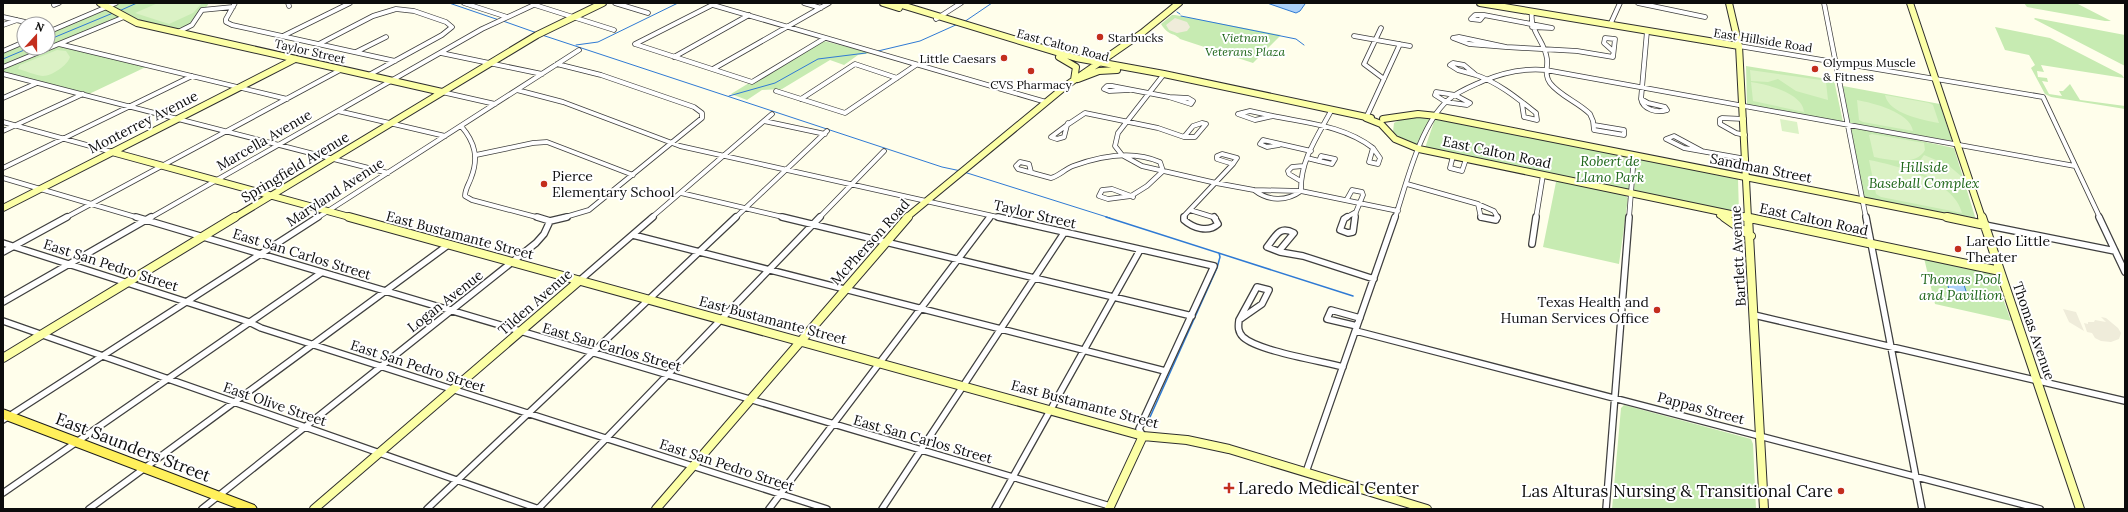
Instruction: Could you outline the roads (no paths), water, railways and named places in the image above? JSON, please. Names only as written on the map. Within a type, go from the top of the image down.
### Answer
[{"type":"main road","name":"Taylor Street","points":[[100,3],[136,23],[442,92]]},
{"type":"main road","name":"Springfield Avenue","points":[[3,358],[537,35],[603,3]]},
{"type":"main road","name":"East Calton Road","points":[[883,3],[904,7]]},
{"type":"main road","name":"East Calton Road","points":[[895,3],[1059,57],[1135,69],[1382,122],[1392,134],[1404,144],[1420,150],[2000,271]]},
{"type":"main road","name":"McPherson Road","points":[[656,509],[902,222],[1046,102],[1096,64],[1142,33],[1179,3]]},
{"type":"main road","name":"East Hillside Road","points":[[1480,3],[1505,5],[1532,12],[1739,46]]},
{"type":"main road","name":"Bartlett Avenue","points":[[1729,3],[1739,46],[1750,218],[1759,436],[1764,509]]},
{"type":"main road","name":"Thomas Avenue","points":[[1910,3],[2080,509]]},
{"type":"main road","name":"East Calton Road","points":[[956,24],[966,24],[981,31]]},
{"type":"main road","name":"East Calton Road","points":[[1018,43],[1037,46],[1117,70],[1163,76]]},
{"type":"main road","points":[[1029,48],[1037,46]]},
{"type":"main road","points":[[1076,58],[1089,58],[1115,52],[1114,58],[1118,62],[1135,69]]},
{"type":"main road","points":[[1059,57],[1076,67],[1074,80],[1087,77],[1099,71],[1117,70]]},
{"type":"main road","name":"Monterrey Avenue","points":[[3,208],[295,59]]},
{"type":"main road","name":"Sandman Street","points":[[1382,122],[1401,116],[1418,114],[1438,116],[1985,225]]},
{"type":"main road","name":"Sandman Street","points":[[1390,123],[1401,116]]},
{"type":"main road","points":[[1382,122],[1390,123],[1392,134]]},
{"type":"main road","name":"East Bustamante Street","points":[[112,152],[799,342],[813,344],[880,362],[1143,436],[1210,444],[1427,509]]},
{"type":"main road","points":[[1666,201],[1724,217],[1750,236]]},
{"type":"main road","name":"Tilden Avenue","points":[[314,509],[578,281]]},
{"type":"main road","name":"East Saunders Street","points":[[5,417],[252,509]]},
{"type":"main road","points":[[1109,508],[1143,436]]},
{"type":"street","points":[[54,5],[59,3]]},
{"type":"street","points":[[56,29],[116,3]]},
{"type":"street","points":[[282,36],[350,3]]},
{"type":"street","points":[[465,3],[505,18]]},
{"type":"street","points":[[616,3],[648,13]]},
{"type":"street","points":[[804,3],[821,8]]},
{"type":"street","points":[[713,69],[829,3]]},
{"type":"street","points":[[938,18],[961,3]]},
{"type":"street","points":[[1610,25],[1620,3]]},
{"type":"street","points":[[1638,3],[1706,17]]},
{"type":"street","points":[[1824,3],[1922,509]]},
{"type":"street","points":[[537,4],[614,30]]},
{"type":"street","name":"Marcella Avenue","points":[[3,302],[496,22],[537,4]]},
{"type":"street","points":[[826,38],[752,82],[635,44],[714,4],[916,65],[1046,102]]},
{"type":"street","points":[[234,5],[226,22],[232,25],[395,61]]},
{"type":"street","points":[[178,32],[192,25],[202,10],[234,5]]},
{"type":"street","points":[[319,44],[373,16],[396,9],[414,11],[446,22],[452,27],[395,61],[368,75]]},
{"type":"street","points":[[1532,12],[1531,25],[1547,59],[1546,77],[1550,84],[1583,107],[1590,115],[1594,124],[1594,130],[1624,136],[1624,130],[1594,124]]},
{"type":"street","points":[[674,57],[749,15]]},
{"type":"street","points":[[1484,15],[1531,25]]},
{"type":"street","points":[[3,67],[123,16]]},
{"type":"street","points":[[3,17],[16,20]]},
{"type":"street","points":[[3,25],[16,20]]},
{"type":"street","points":[[1381,28],[1364,64],[1384,79]]},
{"type":"street","points":[[1641,99],[1648,103],[1665,107],[1667,110],[1664,112],[1646,108],[1641,99],[1647,31]]},
{"type":"street","points":[[1354,36],[1410,46]]},
{"type":"street","points":[[356,52],[386,37]]},
{"type":"street","points":[[1506,46],[1459,37],[1453,38],[1457,42],[1478,46],[1506,46],[1577,51],[1613,57],[1613,51]]},
{"type":"street","points":[[59,44],[287,99]]},
{"type":"street","points":[[1366,118],[1400,44]]},
{"type":"street","points":[[3,51],[16,45]]},
{"type":"street","name":"East Hillside Road","points":[[1739,46],[2042,97],[2075,166]]},
{"type":"street","name":"Maryland Avenue","points":[[5,417],[579,50]]},
{"type":"street","points":[[441,53],[542,74]]},
{"type":"street","points":[[1476,75],[1461,63],[1453,63],[1450,65],[1460,71],[1476,75],[1506,89],[1522,104]]},
{"type":"street","points":[[461,126],[470,136],[476,155],[474,171],[465,196],[472,200],[550,221],[584,212],[633,175],[702,118],[702,113],[694,107],[601,75],[557,64]]},
{"type":"street","points":[[801,99],[855,64],[897,78]]},
{"type":"street","points":[[776,91],[845,113],[916,65]]},
{"type":"street","points":[[1306,472],[1407,184],[1433,118],[1438,116],[1446,102],[1455,95],[1486,79],[1508,70],[1528,68],[1546,70],[2075,166],[2125,272]]},
{"type":"street","points":[[3,252],[342,69]]},
{"type":"street","points":[[3,74],[388,173]]},
{"type":"street","points":[[3,168],[192,76]]},
{"type":"street","points":[[1163,76],[1127,121],[1116,140],[1115,146],[1122,155],[1142,166],[1216,183],[1254,190],[1301,191],[1398,212]]},
{"type":"street","points":[[3,98],[37,83]]},
{"type":"street","points":[[1129,90],[1108,91],[1104,89],[1107,86],[1129,90],[1148,94],[1188,98],[1193,101],[1191,104],[1188,104],[1169,97]]},
{"type":"street","name":"Taylor Street","points":[[517,90],[563,102],[672,143],[851,185],[1214,266],[1192,316]]},
{"type":"street","name":"Taylor Street","points":[[442,92],[495,104]]},
{"type":"street","points":[[1440,92],[1455,95],[1469,101],[1470,104],[1467,105],[1446,102],[1435,94],[1440,92]]},
{"type":"street","points":[[3,131],[82,94]]},
{"type":"street","points":[[338,111],[445,136]]},
{"type":"street","points":[[1273,116],[1261,120],[1243,117],[1238,114],[1245,111],[1273,116],[1356,136],[1373,148]]},
{"type":"street","points":[[1301,191],[1299,180],[1303,166],[1331,111]]},
{"type":"street","points":[[1068,123],[1082,114],[1090,112],[1158,128],[1184,137],[1195,137],[1206,124],[1199,122],[1196,123],[1184,137]]},
{"type":"street","name":"Tilden Avenue","points":[[578,281],[772,114]]},
{"type":"street","points":[[1744,119],[1722,118],[1720,119],[1720,124],[1745,135]]},
{"type":"street","points":[[427,509],[826,133],[764,121]]},
{"type":"street","points":[[3,122],[112,152]]},
{"type":"street","points":[[1702,151],[1674,136],[1666,139],[1684,148],[1746,159]]},
{"type":"street","points":[[476,155],[533,143],[547,142],[633,175]]},
{"type":"street","points":[[1279,145],[1311,151]]},
{"type":"street","points":[[538,509],[884,151]]},
{"type":"street","points":[[1031,172],[1051,178],[1073,166],[1122,155],[1143,154],[1156,159],[1162,165],[1163,171]]},
{"type":"street","points":[[1606,509],[1634,155]]},
{"type":"street","points":[[1453,156],[1450,168],[1462,171],[1466,159]]},
{"type":"street","points":[[1307,158],[1319,161]]},
{"type":"street","points":[[1190,210],[1216,218],[1218,224],[1211,229],[1187,223],[1184,220],[1184,216],[1234,164]]},
{"type":"street","points":[[1299,180],[1289,174],[1288,171],[1292,168],[1303,166]]},
{"type":"street","points":[[1133,196],[1112,189],[1106,189],[1102,190],[1099,196],[1104,199],[1124,200],[1133,196],[1163,171]]},
{"type":"street","points":[[1532,244],[1543,175]]},
{"type":"street","name":"East San Carlos Street","points":[[3,178],[451,312],[921,450],[1109,508]]},
{"type":"street","points":[[1407,184],[1460,197],[1478,204]]},
{"type":"street","points":[[1254,190],[1263,196],[1277,199],[1292,198],[1301,191]]},
{"type":"street","points":[[1347,200],[1352,190],[1360,190],[1363,195],[1356,212],[1354,232],[1348,233],[1340,230],[1344,219],[1356,212]]},
{"type":"street","points":[[681,193],[1192,316],[1139,429],[1143,436]]},
{"type":"street","points":[[769,509],[991,216]]},
{"type":"street","name":"Logan Avenue","points":[[202,509],[512,263],[540,239],[550,221]]},
{"type":"street","name":"Sandman Street","points":[[1985,225],[2115,251]]},
{"type":"street","points":[[1279,251],[1294,231],[1286,229],[1281,230],[1267,247],[1279,251],[1304,257],[1374,280]]},
{"type":"street","points":[[882,509],[1064,233]]},
{"type":"street","points":[[633,235],[1165,371]]},
{"type":"street","name":"East San Pedro Street","points":[[3,243],[187,301],[312,345],[827,509]]},
{"type":"street","points":[[89,509],[448,245]]},
{"type":"street","points":[[995,509],[1140,250]]},
{"type":"street","points":[[3,494],[75,442],[321,273]]},
{"type":"street","points":[[1239,320],[1262,304],[1269,290],[1257,287],[1239,320],[1238,329],[1243,337],[1258,346],[1343,367]]},
{"type":"street","name":"Pappas Street","points":[[1360,318],[1331,310],[1327,319],[1356,329],[2040,509]]},
{"type":"street","points":[[1754,315],[2125,401]]},
{"type":"street","name":"East Olive Street","points":[[3,321],[538,509]]},
{"type":"water","points":[[1267,3],[1305,4],[1300,11],[1296,13]]},
{"type":"water","points":[[1946,279],[1963,282],[1968,297],[1950,293]]},
{"type":"waterway","points":[[119,11],[137,3]]},
{"type":"waterway","points":[[449,3],[499,20]]},
{"type":"waterway","points":[[576,45],[598,42],[678,3]]},
{"type":"waterway","points":[[964,22],[992,3]]},
{"type":"waterway","points":[[56,37],[113,13]]},
{"type":"waterway","points":[[1181,16],[1296,39],[1304,45]]},
{"type":"waterway","points":[[503,21],[537,33]]},
{"type":"waterway","points":[[878,51],[920,41],[958,24]]},
{"type":"waterway","points":[[542,35],[942,167],[961,171]]},
{"type":"waterway","points":[[729,96],[775,83],[818,59],[866,53]]},
{"type":"waterway","points":[[3,59],[16,54]]},
{"type":"waterway","points":[[964,172],[1110,218]]},
{"type":"waterway","points":[[1106,217],[1219,253]]},
{"type":"waterway","points":[[1146,426],[1217,268],[1220,257],[1219,253]]},
{"type":"waterway","points":[[1219,253],[1353,296]]},
{"type":"place","name":"Starbucks","points":[[1100,37]]},
{"type":"place","name":"Little Caesars","points":[[1004,58]]},
{"type":"place","name":"Olympus Muscle & Fitness","points":[[1815,69]]},
{"type":"place","name":"CVS Pharmacy","points":[[1031,71]]},
{"type":"place","name":"Pierce Elementary School","points":[[544,184]]},
{"type":"place","name":"Laredo Little Theater","points":[[1958,249]]},
{"type":"place","name":"Texas Health and Human Services Office","points":[[1657,310]]},
{"type":"place","name":"Laredo Medical Center","points":[[1229,488]]},
{"type":"place","name":"Las Alturas Nursing & Transitional Care","points":[[1841,491]]},
{"type":"park label","name":"Vietnam Veterans Plaza","points":[[1245,44]]},
{"type":"park label","name":"Robert de Llano Park","points":[[1610,170]]},
{"type":"park label","name":"Hillside Baseball Complex","points":[[1924,176]]},
{"type":"park label","name":"Thomas Pool and Pavillion","points":[[1961,288]]}]
